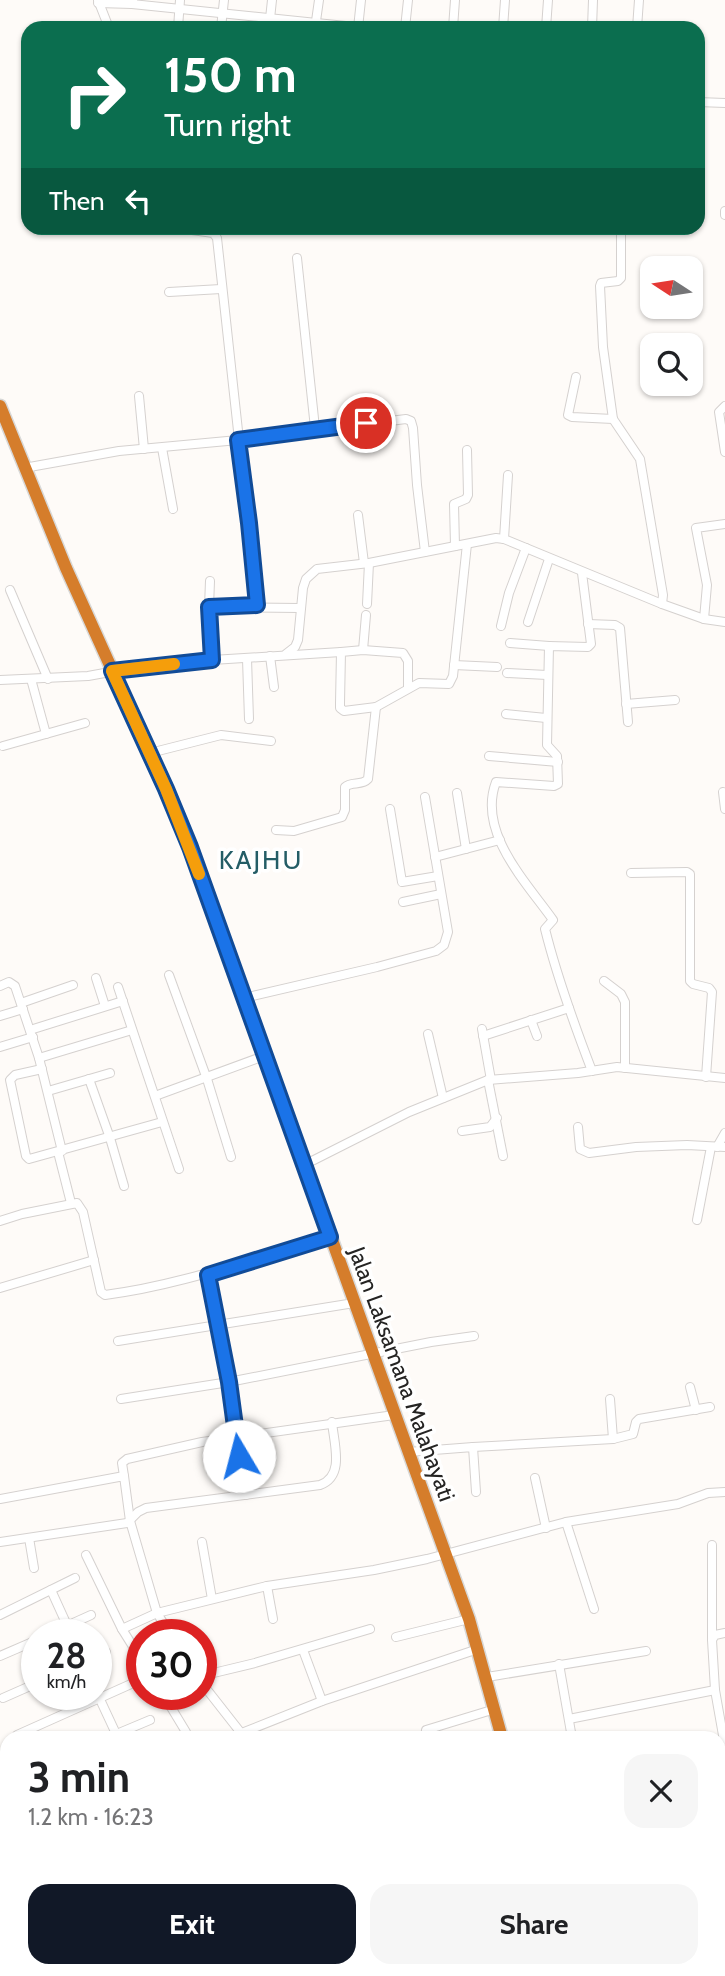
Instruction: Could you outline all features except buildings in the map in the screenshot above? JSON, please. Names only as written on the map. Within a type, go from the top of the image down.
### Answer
[{"type":"highway","name":"Jalan Laksamana Malahayati","points":[[0,406],[24,468],[190,847],[469,1619],[500,1731]]},
{"type":"street","points":[[179,21],[180,0]]},
{"type":"street","points":[[222,21],[225,0]]},
{"type":"street","points":[[270,21],[272,0]]},
{"type":"street","points":[[316,21],[319,0]]},
{"type":"street","points":[[360,21],[361,0]]},
{"type":"street","points":[[406,21],[408,0]]},
{"type":"street","points":[[454,21],[455,0]]},
{"type":"street","points":[[504,21],[505,0]]},
{"type":"street","points":[[547,21],[548,0]]},
{"type":"street","points":[[592,21],[593,0]]},
{"type":"street","points":[[638,21],[639,0]]},
{"type":"street","points":[[107,21],[98,1],[132,2],[180,11],[290,21]]},
{"type":"street","points":[[705,102],[725,103]]},
{"type":"street","points":[[215,235],[257,605]]},
{"type":"street","points":[[621,235],[621,278],[618,281],[601,283],[600,286],[603,347],[613,419],[638,455],[663,604]]},
{"type":"street","points":[[297,258],[315,428]]},
{"type":"street","points":[[169,292],[221,289]]},
{"type":"street","points":[[576,377],[567,413],[569,416],[613,419]]},
{"type":"street","points":[[139,396],[144,449]]},
{"type":"street","points":[[725,406],[719,412],[725,452]]},
{"type":"street","points":[[24,468],[119,451],[238,440],[315,428],[406,419],[411,421],[413,428],[425,552]]},
{"type":"street","points":[[162,448],[173,509]]},
{"type":"street","points":[[455,547],[454,504],[466,499],[468,495],[467,450]]},
{"type":"street","points":[[504,539],[508,475]]},
{"type":"street","points":[[358,514],[367,563],[367,604]]},
{"type":"street","points":[[704,618],[707,585],[696,528],[725,524]]},
{"type":"street","points":[[286,654],[295,648],[298,640],[299,608],[303,588],[311,572],[455,547],[486,539],[504,539],[663,604],[725,622]]},
{"type":"street","points":[[341,652],[340,708],[344,711],[376,707],[419,683],[449,684],[454,665],[467,544]]},
{"type":"street","points":[[500,626],[526,548]]},
{"type":"street","points":[[528,622],[549,559]]},
{"type":"street","points":[[510,643],[589,646],[591,641],[582,573]]},
{"type":"street","points":[[210,581],[212,660]]},
{"type":"street","points":[[10,590],[48,679]]},
{"type":"street","points":[[209,607],[257,605],[299,608]]},
{"type":"street","points":[[363,650],[366,615]]},
{"type":"street","points":[[589,624],[615,625],[620,628],[628,722]]},
{"type":"street","points":[[549,646],[547,745],[557,756],[558,781],[556,785],[496,782],[492,798],[494,818],[500,840],[514,866],[553,920],[545,929],[592,1071]]},
{"type":"street","points":[[0,680],[48,679],[212,660],[363,650],[400,652],[406,656],[408,687]]},
{"type":"street","points":[[270,656],[274,687]]},
{"type":"street","points":[[247,659],[249,719]]},
{"type":"street","points":[[454,665],[497,667]]},
{"type":"street","points":[[507,673],[547,675]]},
{"type":"street","points":[[31,679],[46,734]]},
{"type":"street","points":[[626,704],[675,700]]},
{"type":"street","points":[[276,830],[294,831],[342,817],[345,810],[345,787],[348,784],[365,783],[368,779],[376,707]]},
{"type":"street","points":[[506,714],[546,718]]},
{"type":"street","points":[[3,746],[85,723]]},
{"type":"street","points":[[150,753],[221,735],[271,741]]},
{"type":"street","points":[[489,756],[558,762]]},
{"type":"street","points":[[723,792],[725,809]]},
{"type":"street","points":[[457,793],[466,849]]},
{"type":"street","points":[[244,998],[377,967],[436,951],[443,945],[447,937],[425,797]]},
{"type":"street","points":[[390,809],[402,882],[438,876]]},
{"type":"street","points":[[435,857],[500,840]]},
{"type":"street","points":[[631,873],[690,874],[690,981],[692,984],[709,988],[712,992],[706,1077]]},
{"type":"street","points":[[403,902],[441,894]]},
{"type":"street","points":[[169,975],[207,1079],[231,1157]]},
{"type":"street","points":[[96,978],[105,1006]]},
{"type":"street","points":[[0,986],[9,982],[13,984],[32,1033],[48,1091],[71,1203]]},
{"type":"street","points":[[604,982],[621,994],[625,1002],[625,1068]]},
{"type":"street","points":[[0,1016],[73,985]]},
{"type":"street","points":[[118,986],[179,1169]]},
{"type":"street","points":[[0,1047],[123,1001]]},
{"type":"street","points":[[503,1156],[482,1032],[569,1008]]},
{"type":"street","points":[[531,1020],[537,1036]]},
{"type":"street","points":[[40,1058],[132,1030]]},
{"type":"street","points":[[428,1034],[443,1098]]},
{"type":"street","points":[[155,1097],[264,1056]]},
{"type":"street","points":[[304,1165],[409,1112],[490,1080],[625,1068],[725,1078]]},
{"type":"street","points":[[42,1069],[11,1077],[10,1083],[27,1158],[60,1152],[162,1122]]},
{"type":"street","points":[[48,1091],[110,1073]]},
{"type":"street","points":[[89,1079],[124,1185]]},
{"type":"street","points":[[462,1131],[490,1127],[498,1118]]},
{"type":"street","points":[[578,1128],[580,1149],[589,1153],[636,1147],[718,1147]]},
{"type":"street","points":[[698,1220],[718,1147],[725,1133]]},
{"type":"street","points":[[0,1221],[71,1203],[81,1206],[101,1292],[105,1295],[208,1275],[330,1237]]},
{"type":"street","points":[[0,1287],[94,1260]]},
{"type":"street","points":[[208,1275],[229,1382],[246,1495]]},
{"type":"street","points":[[118,1341],[355,1303]]},
{"type":"street","points":[[121,1399],[229,1382],[372,1353],[474,1336]]},
{"type":"street","points":[[690,1387],[696,1410]]},
{"type":"street","points":[[610,1399],[613,1439]]},
{"type":"street","points":[[408,1452],[613,1439],[633,1434],[639,1419],[710,1407]]},
{"type":"street","points":[[160,1619],[130,1521],[122,1463],[127,1459],[236,1437],[394,1415]]},
{"type":"street","points":[[0,1542],[130,1521],[146,1508],[320,1485],[332,1478],[337,1465],[332,1422]]},
{"type":"street","points":[[472,1447],[476,1492]]},
{"type":"street","points":[[0,1499],[124,1476]]},
{"type":"street","points":[[535,1479],[545,1528]]},
{"type":"street","points":[[122,1629],[157,1614],[267,1586],[374,1570],[566,1522],[678,1504],[708,1493],[725,1492]]},
{"type":"street","points":[[566,1522],[594,1608]]},
{"type":"street","points":[[29,1538],[34,1568]]},
{"type":"street","points":[[202,1542],[212,1599]]},
{"type":"street","points":[[712,1545],[715,1690],[723,1731]]},
{"type":"street","points":[[86,1555],[126,1635]]},
{"type":"street","points":[[0,1615],[75,1578]]},
{"type":"street","points":[[267,1586],[274,1619]]},
{"type":"street","points":[[51,1590],[64,1619]]},
{"type":"street","points":[[84,1619],[90,1615]]},
{"type":"street","points":[[396,1637],[469,1619]]},
{"type":"street","points":[[217,1672],[303,1650],[370,1629]]},
{"type":"street","points":[[712,1638],[718,1633],[725,1633]]},
{"type":"street","points":[[0,1656],[21,1647]]},
{"type":"street","points":[[246,1731],[322,1701],[478,1649]]},
{"type":"street","points":[[303,1650],[322,1701]]},
{"type":"street","points":[[486,1677],[646,1651]]},
{"type":"street","points":[[559,1664],[571,1731]]},
{"type":"street","points":[[3,1698],[21,1690]]},
{"type":"street","points":[[569,1719],[715,1690]]},
{"type":"street","points":[[217,1702],[239,1731]]},
{"type":"street","points":[[425,1731],[495,1709]]},
{"type":"street","points":[[25,1731],[66,1710]]},
{"type":"street","points":[[103,1710],[112,1731]]},
{"type":"street","points":[[173,1710],[185,1731]]},
{"type":"street","points":[[125,1731],[150,1720]]},
{"type":"slow traffic","points":[[174,664],[112,671],[166,789],[199,874]]},
{"type":"district","name":"KAJHU","points":[[261,860]]},
{"type":"route","points":[[239,1456],[229,1382],[208,1275],[330,1237],[190,847],[112,671],[212,660],[209,607],[257,605],[238,440],[366,423]]}]
